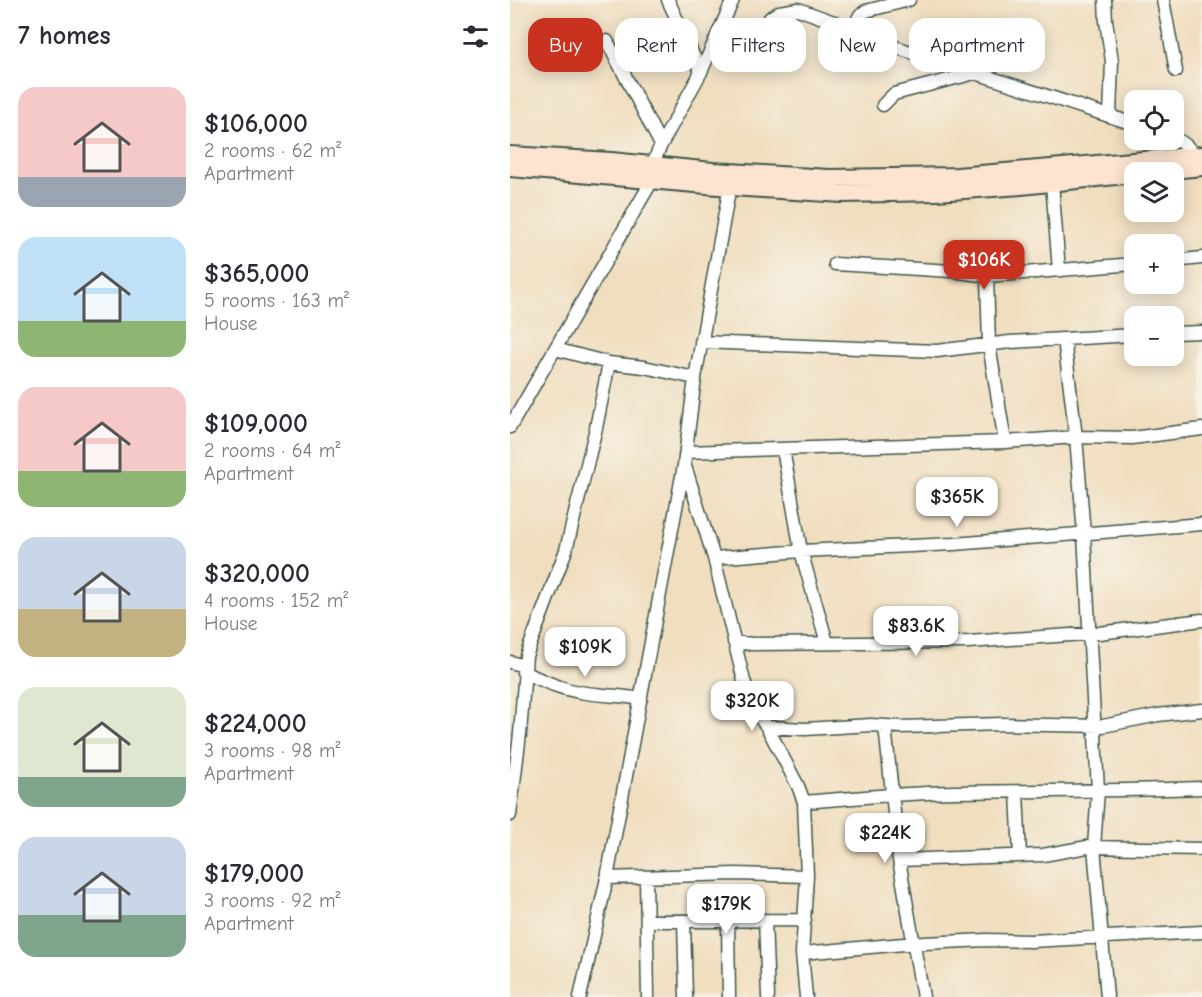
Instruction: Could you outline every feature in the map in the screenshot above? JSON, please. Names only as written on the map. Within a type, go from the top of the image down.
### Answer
[{"type":"main road","points":[[510,155],[843,194],[936,192],[1124,175]]},
{"type":"main road","points":[[731,180],[957,176],[1197,161]]},
{"type":"main road","points":[[510,168],[653,172]]},
{"type":"street","points":[[668,0],[700,72]]},
{"type":"street","points":[[510,427],[653,172],[661,145],[700,72],[733,0]]},
{"type":"street","points":[[858,18],[866,11],[909,0]]},
{"type":"street","points":[[1105,0],[1112,61],[1110,116]]},
{"type":"street","points":[[1163,0],[1176,71]]},
{"type":"street","points":[[771,18],[779,12],[798,9],[823,18]]},
{"type":"street","points":[[607,40],[661,145]]},
{"type":"street","points":[[897,48],[1124,121]]},
{"type":"street","points":[[883,105],[894,94],[976,73]]},
{"type":"street","points":[[1184,142],[1197,161]]},
{"type":"street","points":[[580,997],[607,878],[641,699],[684,465],[695,378],[731,180]]},
{"type":"street","points":[[1052,183],[1059,270]]},
{"type":"street","points":[[1184,260],[1202,258]]},
{"type":"street","points":[[835,264],[952,271],[987,276],[1124,265]]},
{"type":"street","points":[[987,276],[989,345],[1005,442]]},
{"type":"street","points":[[1184,333],[1202,332]]},
{"type":"street","points":[[701,342],[918,351],[1124,336]]},
{"type":"street","points":[[1064,339],[1076,437],[1084,534],[1098,790],[1094,847],[1107,997]]},
{"type":"street","points":[[555,349],[609,363],[645,367],[695,378]]},
{"type":"street","points":[[510,815],[520,734],[523,669],[537,622],[566,550],[596,428],[609,363]]},
{"type":"street","points":[[686,452],[1005,442],[1076,437],[1132,438],[1202,429]]},
{"type":"street","points":[[783,449],[801,551],[827,643]]},
{"type":"street","points":[[684,465],[714,558],[744,681],[760,718],[768,727],[804,802],[807,876],[802,953],[806,997]]},
{"type":"street","points":[[714,558],[801,551],[954,544],[1202,524]]},
{"type":"street","points":[[734,642],[752,644],[968,642],[1088,634],[1202,620]]},
{"type":"street","points":[[510,663],[551,685],[578,692],[617,694],[641,699]]},
{"type":"street","points":[[768,727],[805,729],[885,726],[1093,726],[1202,710]]},
{"type":"street","points":[[885,726],[899,860],[923,997]]},
{"type":"street","points":[[804,802],[952,792],[1202,788]]},
{"type":"street","points":[[1017,792],[1020,856]]},
{"type":"street","points":[[899,860],[1043,855],[1094,847],[1202,849]]},
{"type":"street","points":[[607,878],[735,874],[807,876]]},
{"type":"street","points":[[646,877],[648,997]]},
{"type":"street","points":[[728,920],[729,997]]},
{"type":"street","points":[[765,920],[768,997]]},
{"type":"street","points":[[647,921],[805,920]]},
{"type":"street","points":[[684,921],[687,997]]},
{"type":"street","points":[[802,953],[914,944],[1202,932]]}]
